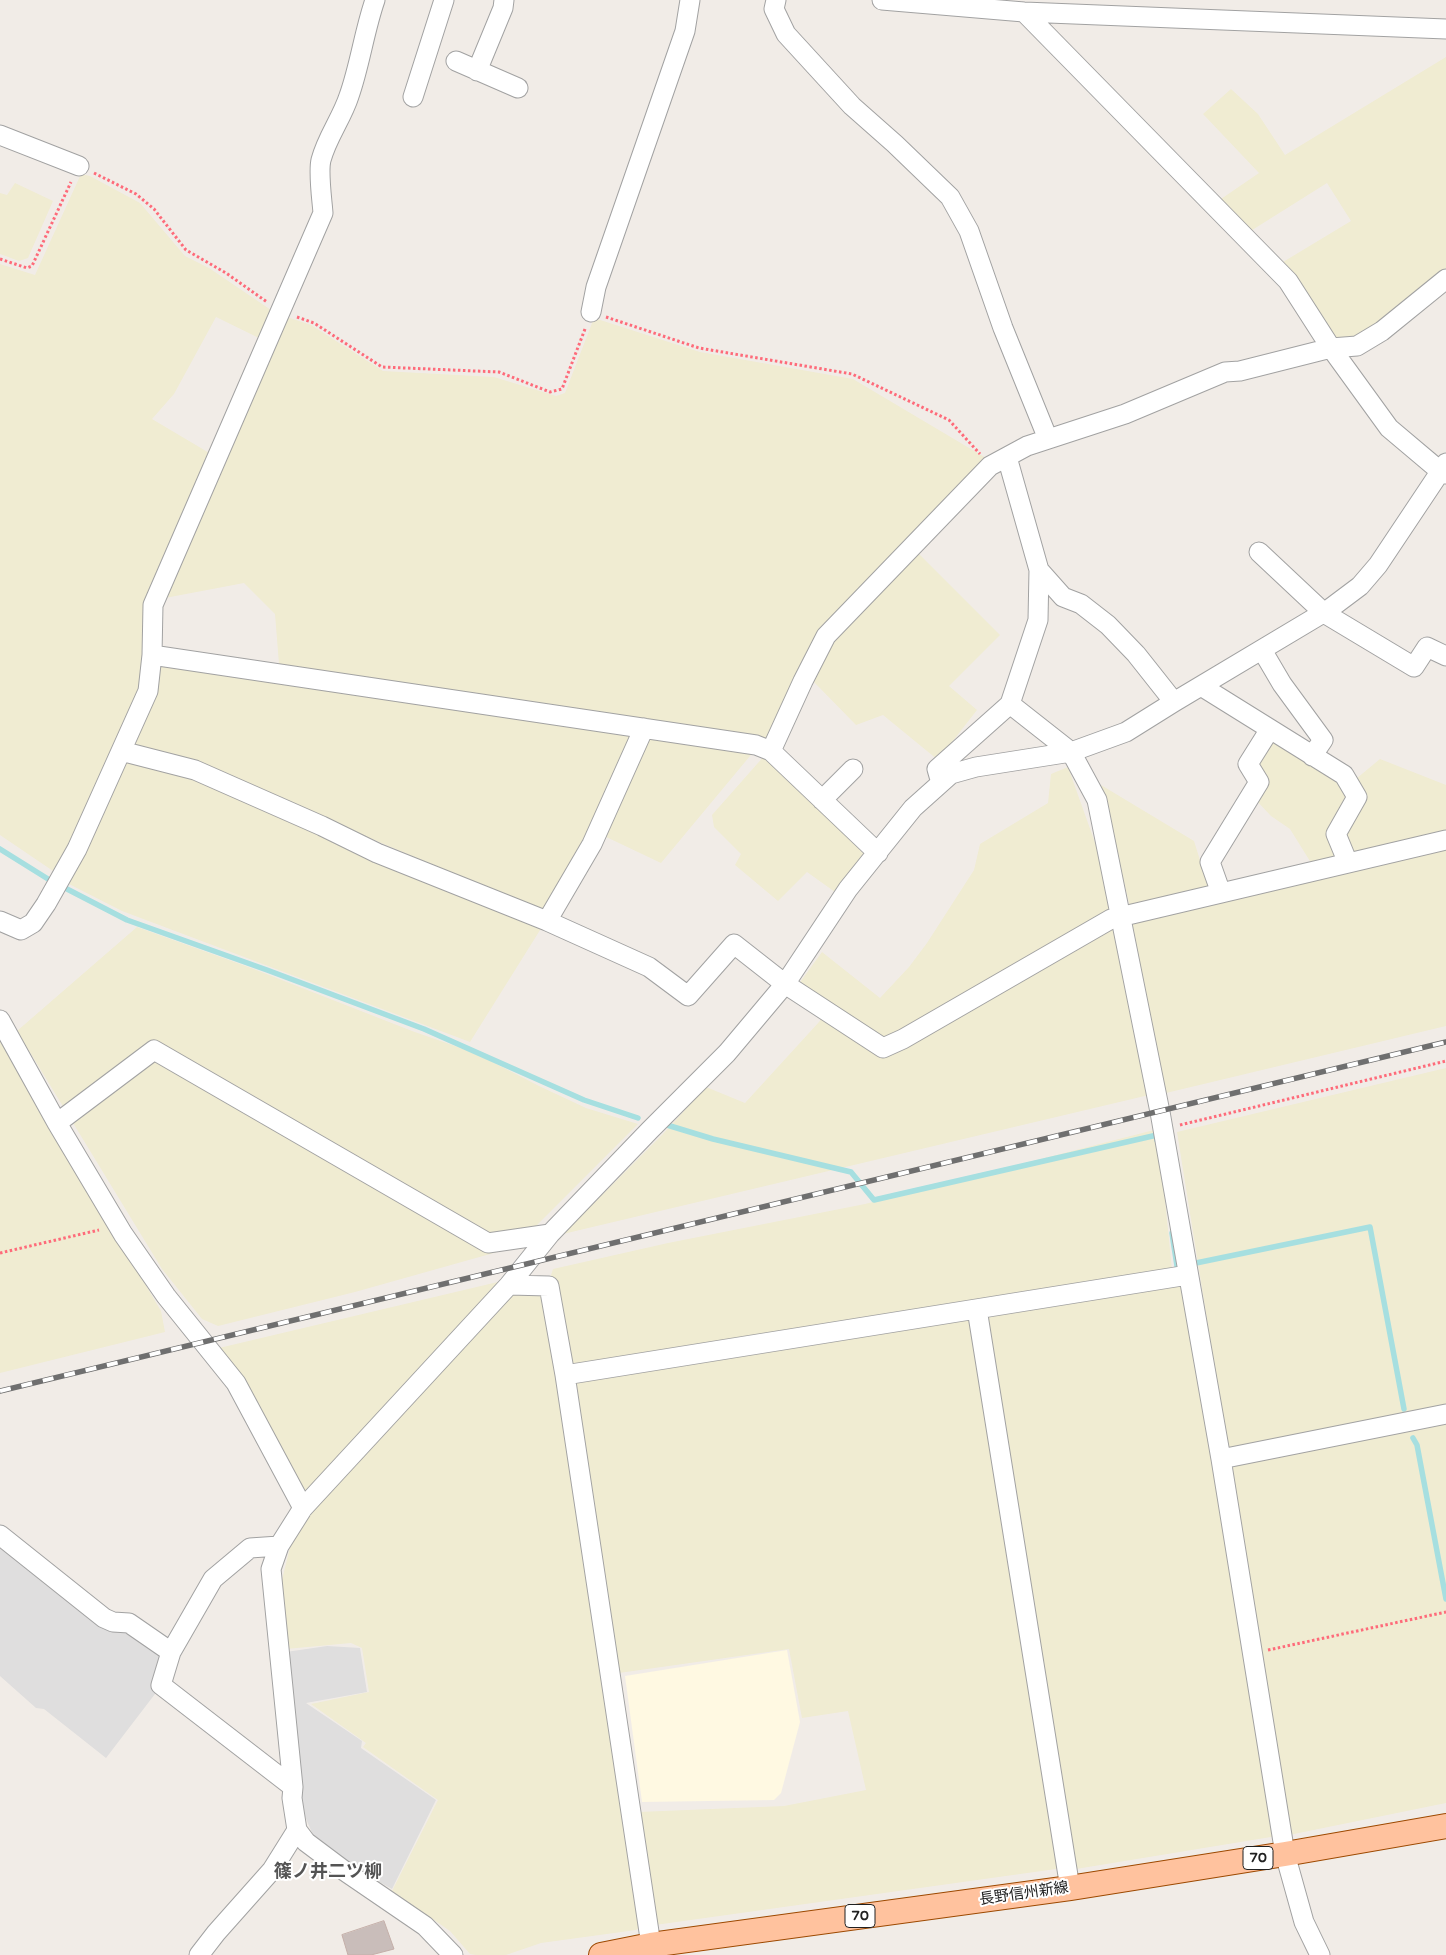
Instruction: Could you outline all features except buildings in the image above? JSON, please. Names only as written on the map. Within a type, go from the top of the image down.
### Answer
[{"type":"main road","name":"長野信州新線","points":[[601,1955],[651,1945],[1070,1888],[1446,1826]]},
{"type":"street","points":[[0,920],[21,930],[33,923],[46,904],[77,849],[148,691],[152,655],[153,605],[323,213],[321,161],[348,98],[375,0]]},
{"type":"street","points":[[412,97],[444,0]]},
{"type":"street","points":[[477,71],[503,8],[504,0]]},
{"type":"street","points":[[591,312],[596,287],[685,32],[690,0]]},
{"type":"street","points":[[776,0],[774,9],[786,34],[852,106],[896,144],[950,197],[969,231],[1002,328],[1048,439]]},
{"type":"street","points":[[882,0],[1446,29]]},
{"type":"street","points":[[453,1955],[425,1926],[306,1842],[297,1830],[292,1798],[293,1787],[271,1568],[279,1546],[303,1508],[509,1285],[550,1234],[727,1053],[785,984],[848,889],[913,808],[952,774],[976,767],[1071,752],[1126,732],[1324,613],[1360,586],[1378,565],[1444,469],[1389,428],[1332,348],[1288,281],[1025,6]]},
{"type":"street","points":[[456,61],[518,88]]},
{"type":"street","points":[[0,135],[79,166]]},
{"type":"street","points":[[771,751],[826,636],[990,466],[1027,446],[1125,414],[1224,372],[1240,371],[1332,348],[1357,346],[1382,331],[1446,278]]},
{"type":"street","points":[[941,783],[937,769],[1010,704],[1038,620],[1039,570],[1007,457]]},
{"type":"street","points":[[1259,552],[1324,613],[1414,666],[1427,647],[1446,656]]},
{"type":"street","points":[[1039,570],[1063,597],[1081,604],[1108,625],[1136,654],[1174,702]]},
{"type":"street","points":[[1262,650],[1282,684],[1323,740],[1312,756]]},
{"type":"street","points":[[152,655],[756,745],[771,751],[878,853]]},
{"type":"street","points":[[1201,686],[1344,775],[1357,797],[1336,834],[1348,863]]},
{"type":"street","points":[[1010,704],[1071,752],[1097,800],[1163,1129],[1221,1459],[1285,1854],[1304,1922],[1320,1955]]},
{"type":"street","points":[[547,921],[592,844],[644,728]]},
{"type":"street","points":[[1221,893],[1210,862],[1258,782],[1248,764],[1270,729]]},
{"type":"street","points":[[121,751],[195,770],[377,852],[547,921],[649,967],[688,996],[734,944],[785,984],[883,1048],[903,1039],[1111,920],[1446,840]]},
{"type":"street","points":[[822,800],[853,769]]},
{"type":"street","points":[[0,1020],[57,1123],[118,1225],[166,1296],[236,1383],[303,1508]]},
{"type":"street","points":[[57,1123],[154,1050],[488,1243],[550,1234]]},
{"type":"street","points":[[565,1375],[1188,1276]]},
{"type":"street","points":[[509,1285],[549,1286],[565,1375],[651,1945]]},
{"type":"street","points":[[977,1309],[1070,1888]]},
{"type":"street","points":[[1221,1459],[1446,1414]]},
{"type":"street","points":[[0,1536],[104,1618],[113,1622],[128,1623],[171,1652]]},
{"type":"street","points":[[279,1546],[250,1548],[213,1579],[171,1652],[161,1685],[293,1787]]},
{"type":"street","points":[[199,1955],[272,1870],[297,1830]]},
{"type":"path","points":[[0,259],[27,268],[32,266],[79,166],[136,194],[154,209],[186,250],[226,273],[280,311],[314,322],[382,367],[499,372],[550,392],[562,389],[591,312],[699,348],[852,374],[949,420],[990,466]]},
{"type":"path","points":[[1163,1129],[1446,1060]]},
{"type":"path","points":[[0,1253],[118,1225]]},
{"type":"path","points":[[1253,1653],[1446,1612]]},
{"type":"shaded area","points":[[1446,57],[1446,268],[1379,324],[1347,341],[1337,340],[1283,262],[1351,221],[1327,183],[1249,232],[1221,199],[1259,173],[1203,114],[1231,89],[1258,114],[1285,155]]},
{"type":"shaded area","points":[[81,174],[90,176],[140,203],[185,256],[209,268],[274,312],[261,339],[216,317],[174,394],[152,419],[211,454],[154,590],[142,693],[56,873],[0,835],[0,264],[35,275]]},
{"type":"shaded area","points":[[15,183],[53,201],[28,258],[19,261],[0,254],[0,193],[7,195]]},
{"type":"shaded area","points":[[287,317],[311,325],[383,371],[494,377],[556,396],[565,393],[594,318],[700,352],[853,379],[986,458],[822,634],[767,741],[279,664],[275,614],[244,583],[165,598]]},
{"type":"shaded area","points":[[916,551],[1000,635],[949,686],[977,710],[938,760],[883,715],[856,725],[811,679],[831,637]]},
{"type":"shaded area","points":[[168,664],[628,732],[633,739],[593,831],[545,912],[220,775],[133,747],[158,669]]},
{"type":"shaded area","points":[[646,736],[755,750],[661,863],[602,835]]},
{"type":"shaded area","points":[[1272,737],[1351,783],[1380,759],[1446,785],[1446,1026],[1166,1093],[1140,977],[1129,903],[1101,785],[1194,841],[1210,892],[1313,866],[1290,829],[1271,816],[1254,798],[1265,786],[1258,761]]},
{"type":"shaded area","points":[[765,755],[865,855],[835,892],[807,872],[778,901],[735,865],[741,854],[714,827],[712,815]]},
{"type":"shaded area","points":[[127,760],[190,775],[542,927],[470,1042],[122,911],[69,884]]},
{"type":"shaded area","points":[[1068,767],[1098,851],[1149,1095],[563,1234],[662,1135],[706,1087],[745,1103],[819,1022],[829,1007],[798,985],[822,952],[880,998],[909,967],[927,943],[974,870],[980,844],[1048,803],[1051,774]]},
{"type":"shaded area","points":[[137,927],[475,1053],[586,1108],[638,1124],[515,1247],[355,1292],[218,1326],[202,1319],[162,1269],[17,1031]]},
{"type":"shaded area","points":[[0,1038],[161,1311],[165,1332],[0,1373]]},
{"type":"shaded area","points":[[1446,1068],[1446,1405],[1228,1451],[1177,1132]]},
{"type":"shaded area","points":[[1158,1129],[1172,1270],[572,1368],[550,1278],[553,1269],[668,1243],[865,1204]]},
{"type":"shaded area","points":[[502,1281],[306,1494],[219,1348]]},
{"type":"shaded area","points":[[1181,1283],[1277,1836],[1076,1869],[987,1315]]},
{"type":"shaded area","points":[[528,1291],[541,1295],[547,1303],[640,1927],[636,1930],[541,1943],[506,1955],[476,1955],[470,1954],[450,1931],[392,1891],[438,1800],[363,1747],[366,1743],[311,1704],[369,1692],[362,1648],[351,1643],[286,1649],[281,1584],[292,1539],[308,1514],[510,1297],[517,1292]]},
{"type":"shaded area","points":[[961,1315],[973,1320],[1059,1860],[1056,1869],[655,1925],[639,1812],[784,1806],[866,1790],[848,1711],[802,1718],[789,1649],[619,1673],[573,1385],[577,1380]]},
{"type":"shaded area","points":[[1446,1421],[1446,1803],[1289,1835],[1232,1465]]},
{"type":"shaded area","points":[[0,1543],[160,1650],[155,1694],[106,1758],[44,1709],[36,1708],[0,1676]]},
{"type":"shaded area","points":[[327,1646],[360,1648],[367,1692],[306,1703],[362,1741],[361,1748],[436,1800],[392,1889],[351,1866],[313,1835],[304,1814],[295,1768],[286,1652]]},
{"type":"shaded area","points":[[787,1650],[800,1722],[781,1793],[774,1800],[642,1802],[625,1676]]},
{"type":"waterway","points":[[0,849],[48,879]]},
{"type":"waterway","points":[[67,889],[127,920],[424,1029],[584,1100],[638,1118]]},
{"type":"waterway","points":[[667,1125],[713,1139],[851,1172],[874,1200],[1157,1135],[1157,1140]]},
{"type":"waterway","points":[[1196,1263],[1370,1227],[1404,1409]]},
{"type":"waterway","points":[[1172,1233],[1177,1266]]},
{"type":"waterway","points":[[1413,1438],[1417,1445],[1446,1599]]},
{"type":"railway","points":[[0,1391],[1446,1042]]},
{"type":"district","name":"篠ノ井二ツ柳","points":[[328,1872]]}]
